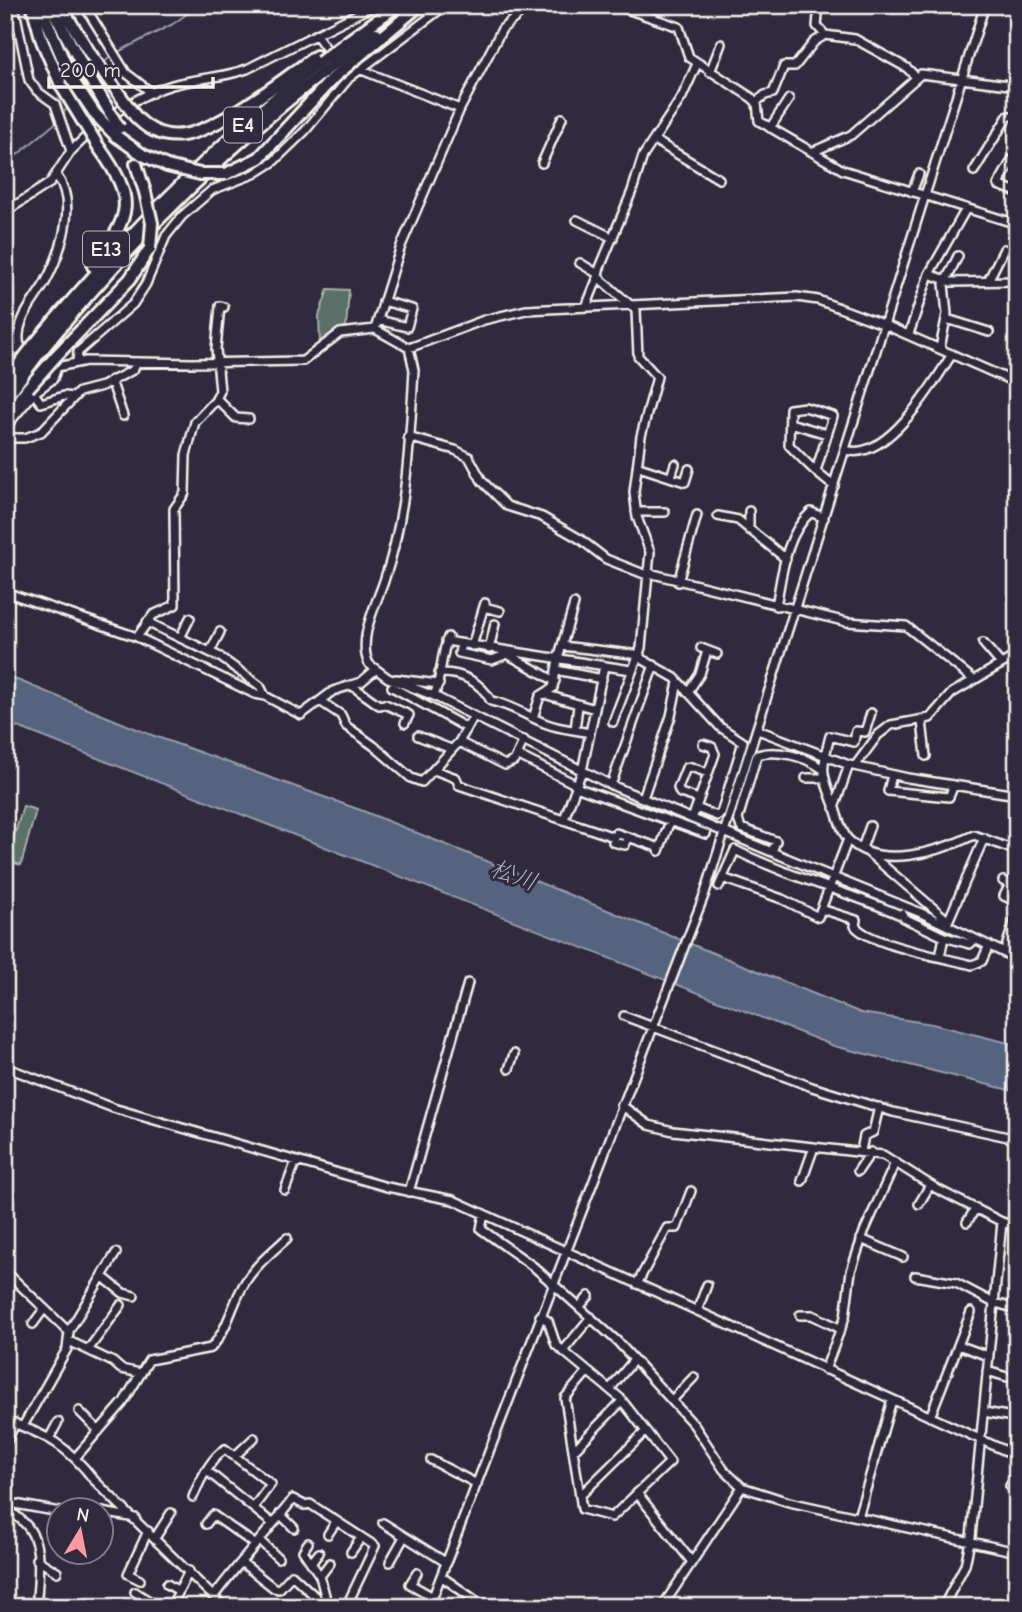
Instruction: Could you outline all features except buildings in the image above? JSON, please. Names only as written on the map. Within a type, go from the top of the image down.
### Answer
[{"type":"highway","name":"E13","points":[[32,5],[42,41],[62,87],[123,187],[123,219],[113,240],[37,346]]},
{"type":"highway","points":[[40,5],[71,78],[91,108],[143,155],[167,166],[200,174],[226,174],[244,168],[258,158],[324,67]]},
{"type":"highway","points":[[50,5],[119,132]]},
{"type":"highway","points":[[60,5],[91,55],[135,116],[146,127],[165,135],[184,135],[198,131],[324,67],[396,5]]},
{"type":"highway","name":"E4","points":[[5,399],[12,379],[37,346],[184,192],[348,47],[418,5]]},
{"type":"highway","name":"E13","points":[[5,417],[130,279],[150,248],[152,223],[136,164]]},
{"type":"street","points":[[14,5],[29,80],[37,91],[55,104],[71,151]]},
{"type":"street","points":[[84,5],[126,73],[152,93]]},
{"type":"street","points":[[5,212],[40,191],[56,175],[71,151],[117,112],[174,84],[232,75],[317,36],[375,5]]},
{"type":"street","points":[[77,362],[78,352],[133,304],[146,284],[166,236],[182,216],[212,190],[263,169],[282,155],[349,78],[446,5]]},
{"type":"street","points":[[375,329],[401,246],[460,109],[502,29],[530,5]]},
{"type":"street","points":[[615,5],[679,27],[685,51],[697,64],[756,102],[759,121],[843,170],[1017,224]]},
{"type":"street","points":[[819,5],[817,26],[825,35]]},
{"type":"street","points":[[429,1607],[726,833],[985,5]]},
{"type":"street","points":[[756,102],[773,93],[784,66],[795,66],[814,42],[825,35],[855,39],[908,68],[916,77]]},
{"type":"street","points":[[317,36],[349,78]]},
{"type":"street","points":[[710,72],[721,44]]},
{"type":"street","points":[[586,307],[643,156],[682,97],[697,64]]},
{"type":"street","points":[[359,69],[460,109]]},
{"type":"street","points":[[812,152],[851,135],[916,77],[930,74],[1017,86]]},
{"type":"street","points":[[771,128],[789,99]]},
{"type":"street","points":[[974,171],[1015,115],[1017,105]]},
{"type":"street","points":[[542,163],[562,118]]},
{"type":"street","points":[[654,140],[719,179]]},
{"type":"street","points":[[1017,162],[1013,160],[998,186],[1017,192]]},
{"type":"street","points":[[912,192],[919,174]]},
{"type":"street","points":[[20,346],[18,332],[51,270],[65,226],[66,198],[56,175]]},
{"type":"street","points":[[909,334],[929,274],[966,209]]},
{"type":"street","points":[[577,220],[613,238]]},
{"type":"street","points":[[989,279],[1004,249]]},
{"type":"street","points":[[940,348],[947,319],[945,280],[958,257]]},
{"type":"street","points":[[580,263],[598,276],[638,315],[638,356],[657,377],[641,436],[634,492],[636,512],[650,552],[640,656],[631,670],[613,722]]},
{"type":"street","points":[[929,274],[957,282],[989,279],[1017,281]]},
{"type":"street","points":[[409,348],[511,313],[628,304],[797,297],[818,300],[909,334],[1017,383]]},
{"type":"street","points":[[378,320],[407,327],[412,309],[383,301]]},
{"type":"street","points":[[137,637],[153,614],[175,606],[175,506],[185,493],[186,454],[195,422],[217,399],[220,386],[216,363],[217,315],[220,306],[223,307]]},
{"type":"street","points":[[947,319],[989,331]]},
{"type":"street","points":[[20,346],[57,361],[303,361],[340,333],[375,329],[409,348],[414,370],[394,550],[365,643],[366,658],[374,671],[467,728]]},
{"type":"street","points":[[5,358],[20,346]]},
{"type":"street","points":[[846,450],[858,453],[866,450],[909,418],[952,354]]},
{"type":"street","points":[[5,439],[25,438],[41,432],[79,392],[132,370],[137,362]]},
{"type":"street","points":[[111,380],[123,416]]},
{"type":"street","points":[[5,428],[31,391],[41,403],[64,396],[74,397]]},
{"type":"street","points":[[217,399],[236,418],[249,419]]},
{"type":"street","points":[[816,471],[833,416],[805,407],[790,409],[789,444],[816,471],[834,486]]},
{"type":"street","points":[[790,423],[827,434]]},
{"type":"street","points":[[408,437],[455,450],[468,457],[482,481],[507,506],[542,517],[606,559],[649,575],[796,611],[847,622],[906,626],[974,680]]},
{"type":"street","points":[[671,477],[675,464]]},
{"type":"street","points":[[639,467],[685,482],[689,469]]},
{"type":"street","points":[[749,511],[749,530]]},
{"type":"street","points":[[636,512],[665,512]]},
{"type":"street","points":[[776,606],[786,559],[795,533],[808,514],[824,518]]},
{"type":"street","points":[[677,582],[697,515]]},
{"type":"street","points":[[718,516],[738,520],[786,559]]},
{"type":"street","points":[[5,592],[137,637],[301,715],[332,691],[361,682],[374,671]]},
{"type":"street","points":[[533,718],[540,696],[553,688],[558,659],[574,604]]},
{"type":"street","points":[[472,646],[484,605],[500,611]]},
{"type":"street","points":[[180,638],[190,618]]},
{"type":"street","points":[[146,622],[210,652],[260,686],[265,696]]},
{"type":"street","points":[[489,649],[495,624]]},
{"type":"street","points":[[210,652],[220,632]]},
{"type":"street","points":[[434,696],[439,684],[439,662],[447,639],[503,653],[631,670]]},
{"type":"street","points":[[984,643],[1001,664]]},
{"type":"street","points":[[461,644],[459,653],[492,660],[503,653]]},
{"type":"street","points":[[562,646],[640,656],[678,682],[720,727],[743,742],[721,813],[717,816],[696,808]]},
{"type":"street","points":[[688,692],[700,674],[704,650],[717,654]]},
{"type":"street","points":[[503,653],[555,681]]},
{"type":"street","points":[[834,808],[852,766],[891,724],[922,721],[934,715],[949,696],[963,685],[1017,655]]},
{"type":"street","points":[[611,785],[654,665]]},
{"type":"street","points":[[564,819],[582,771],[604,666]]},
{"type":"street","points":[[556,670],[601,679]]},
{"type":"street","points":[[439,673],[456,672],[485,689],[491,701],[512,705],[518,712],[533,718],[590,733]]},
{"type":"street","points":[[643,798],[671,716],[678,682]]},
{"type":"street","points":[[954,682],[963,685]]},
{"type":"street","points":[[392,683],[439,684]]},
{"type":"street","points":[[392,683],[434,696],[611,785],[901,905],[1017,959]]},
{"type":"street","points":[[351,685],[379,705],[385,704],[409,715],[405,723]]},
{"type":"street","points":[[544,694],[595,709]]},
{"type":"street","points":[[320,701],[341,715],[346,726],[411,778],[422,782],[459,742],[474,716]]},
{"type":"street","points":[[575,730],[578,706]]},
{"type":"street","points":[[821,768],[830,736],[855,742],[856,731],[865,732],[871,713]]},
{"type":"street","points":[[922,721],[926,756]]},
{"type":"street","points":[[758,730],[852,766],[1017,795]]},
{"type":"street","points":[[418,736],[452,749]]},
{"type":"street","points":[[459,742],[505,765],[514,761],[524,740]]},
{"type":"street","points":[[692,819],[715,754],[712,747],[702,744]]},
{"type":"street","points":[[772,852],[776,841],[741,828],[738,819],[757,755],[769,751],[814,762],[821,768],[848,839],[946,919],[947,925]]},
{"type":"street","points":[[517,755],[577,786],[706,834]]},
{"type":"street","points":[[699,799],[680,793],[678,788],[686,768],[709,773]]},
{"type":"street","points":[[434,770],[456,778],[459,785],[614,837],[616,833],[659,850],[670,821]]},
{"type":"street","points":[[892,775],[888,791],[906,794],[949,797],[954,785]]},
{"type":"street","points":[[806,778],[819,781],[824,778]]},
{"type":"street","points":[[862,848],[870,826]]},
{"type":"street","points":[[862,848],[890,856],[918,855],[949,848],[974,835],[1017,851]]},
{"type":"street","points":[[947,925],[984,838]]},
{"type":"street","points":[[848,839],[829,888],[818,917],[782,899],[721,882],[735,850],[766,866],[787,870],[829,888],[903,916],[944,937],[970,944],[975,939]]},
{"type":"street","points":[[1003,881],[1010,884],[1004,896],[1017,902]]},
{"type":"street","points":[[901,905],[903,916]]},
{"type":"street","points":[[821,909],[856,920],[855,926],[860,933],[891,945],[972,965],[982,961],[989,946]]},
{"type":"street","points":[[1004,953],[1017,914]]},
{"type":"street","points":[[940,957],[944,937]]},
{"type":"street","points":[[409,1192],[468,983]]},
{"type":"street","points":[[624,1016],[779,1076],[879,1108],[1017,1139]]},
{"type":"street","points":[[509,1069],[514,1054]]},
{"type":"street","points":[[5,1066],[117,1110],[409,1192],[443,1196],[1017,1456]]},
{"type":"street","points":[[621,1105],[649,1125],[673,1131],[870,1152],[885,1156],[930,1185],[1017,1227]]},
{"type":"street","points":[[861,1151],[864,1136],[873,1132],[879,1108]]},
{"type":"street","points":[[802,1181],[814,1147]]},
{"type":"street","points":[[858,1171],[870,1152]]},
{"type":"street","points":[[285,1190],[296,1161]]},
{"type":"street","points":[[825,1370],[846,1313],[851,1271],[862,1238],[895,1163]]},
{"type":"street","points":[[919,1204],[930,1185]]},
{"type":"street","points":[[637,1284],[667,1228],[677,1228],[691,1191]]},
{"type":"street","points":[[967,1222],[976,1208]]},
{"type":"street","points":[[484,1214],[481,1229],[581,1305],[672,1400],[694,1425],[724,1470],[742,1487],[762,1495],[1017,1552]]},
{"type":"street","points":[[943,1607],[965,1565],[970,1542],[1002,1222]]},
{"type":"street","points":[[76,1457],[123,1403],[139,1373],[152,1358],[211,1348],[227,1328],[234,1304],[248,1278],[287,1238]]},
{"type":"street","points":[[862,1238],[903,1257]]},
{"type":"street","points":[[8,1439],[69,1341],[69,1331],[116,1253]]},
{"type":"street","points":[[5,1271],[69,1331]]},
{"type":"street","points":[[915,1276],[956,1283],[992,1302],[1017,1309]]},
{"type":"street","points":[[103,1277],[123,1293],[134,1296]]},
{"type":"street","points":[[696,1311],[707,1285]]},
{"type":"street","points":[[581,1305],[589,1296]]},
{"type":"street","points":[[88,1350],[121,1305]]},
{"type":"street","points":[[33,1324],[44,1309]]},
{"type":"street","points":[[930,1417],[971,1312]]},
{"type":"street","points":[[800,1315],[812,1315],[841,1329]]},
{"type":"street","points":[[540,1316],[548,1321],[556,1345],[622,1401],[670,1462],[612,1517],[582,1509],[565,1398],[587,1372]]},
{"type":"street","points":[[563,1351],[591,1317]]},
{"type":"street","points":[[69,1341],[121,1369],[139,1373]]},
{"type":"street","points":[[958,1345],[988,1356]]},
{"type":"street","points":[[610,1389],[633,1362]]},
{"type":"street","points":[[987,1371],[1007,1377]]},
{"type":"street","points":[[672,1400],[694,1377]]},
{"type":"street","points":[[858,1517],[892,1400]]},
{"type":"street","points":[[574,1450],[622,1401]]},
{"type":"street","points":[[79,1411],[99,1431]]},
{"type":"street","points":[[984,1412],[1013,1417]]},
{"type":"street","points":[[5,1420],[50,1437],[76,1457],[94,1480],[224,1607]]},
{"type":"street","points":[[50,1437],[58,1422]]},
{"type":"street","points":[[581,1495],[646,1431]]},
{"type":"street","points":[[235,1456],[254,1438]]},
{"type":"street","points":[[193,1497],[217,1454],[225,1449],[271,1484],[253,1508]]},
{"type":"street","points":[[431,1460],[477,1485]]},
{"type":"street","points":[[206,1471],[272,1523]]},
{"type":"street","points":[[1010,1486],[1017,1475]]},
{"type":"street","points":[[662,1607],[742,1487]]},
{"type":"street","points":[[637,1493],[692,1562]]},
{"type":"street","points":[[214,1596],[293,1499],[304,1506],[310,1504],[360,1539],[375,1546],[346,1607]]},
{"type":"street","points":[[5,1506],[15,1504],[46,1510]]},
{"type":"street","points":[[5,1506],[32,1533],[36,1559],[36,1607]]},
{"type":"street","points":[[156,1538],[171,1513]]},
{"type":"street","points":[[280,1514],[294,1528]]},
{"type":"street","points":[[116,1515],[135,1518]]},
{"type":"street","points":[[206,1524],[213,1515],[278,1558]]},
{"type":"street","points":[[328,1534],[336,1522]]},
{"type":"street","points":[[383,1523],[447,1563]]},
{"type":"street","points":[[139,1580],[128,1574],[148,1531]]},
{"type":"street","points":[[390,1562],[404,1537]]},
{"type":"street","points":[[351,1552],[360,1539]]},
{"type":"street","points":[[308,1543],[303,1551],[320,1576],[331,1605]]},
{"type":"street","points":[[311,1563],[319,1553]]},
{"type":"street","points":[[36,1559],[57,1573]]},
{"type":"street","points":[[241,1562],[274,1588],[279,1588],[292,1575],[319,1600],[331,1605]]},
{"type":"street","points":[[320,1576],[330,1563]]},
{"type":"street","points":[[172,1607],[189,1571]]},
{"type":"street","points":[[416,1573],[410,1584],[433,1597]]},
{"type":"street","points":[[442,1577],[485,1607]]},
{"type":"street","points":[[167,1584],[179,1591]]},
{"type":"street","points":[[135,1592],[159,1607]]},
{"type":"street","points":[[1012,1607],[1017,1593]]},
{"type":"green space","points":[[328,289],[349,290],[346,327],[338,329],[320,345],[319,316]]},
{"type":"green space","points":[[23,806],[36,810],[21,865],[7,861]]},
{"type":"water","name":"松川","points":[[5,675],[149,734],[363,811],[861,1013],[932,1024],[1017,1045],[1017,1092],[834,1046],[5,722]]},
{"type":"waterway","points":[[116,53],[173,24],[199,5]]},
{"type":"waterway","points":[[103,64],[111,56]]},
{"type":"waterway","points":[[61,116],[68,107]]},
{"type":"waterway","points":[[5,165],[58,121]]},
{"type":"tunnel","points":[[121,133],[136,164]]}]
